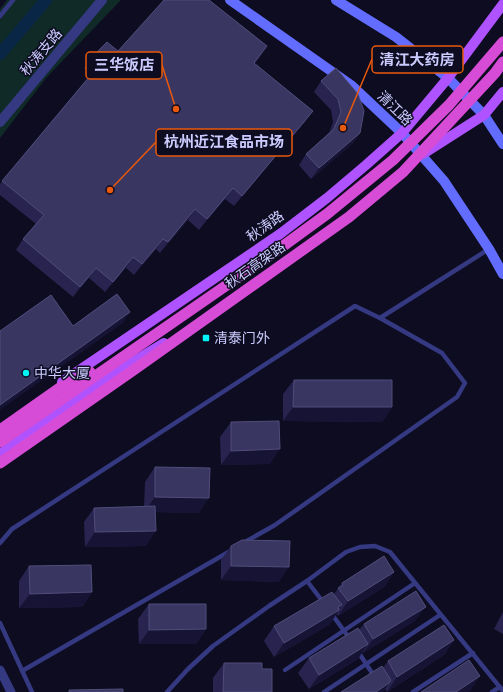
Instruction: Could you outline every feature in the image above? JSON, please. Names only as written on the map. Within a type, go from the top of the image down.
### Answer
[{"type":"highway","name":"秋石高架路","points":[[0,442],[279,249],[327,214],[393,160],[449,105],[503,42]]},
{"type":"highway","name":"秋石高架路","points":[[0,463],[349,217],[404,172],[495,73],[503,62]]},
{"type":"highway","points":[[0,473],[177,346],[215,312]]},
{"type":"highway","points":[[0,430],[61,387],[128,353]]},
{"type":"main road","name":"清江路","points":[[230,0],[351,85],[402,133],[444,181],[489,249],[503,274]]},
{"type":"main road","points":[[336,0],[396,37],[448,78],[484,115],[503,144]]},
{"type":"main road","name":"秋涛路","points":[[0,424],[280,234],[327,198],[402,133],[448,78],[503,4]]},
{"type":"main road","points":[[0,454],[131,363],[289,266],[374,202],[420,155],[484,115],[503,92]]},
{"type":"street","name":"秋涛支路","points":[[0,122],[102,0]]},
{"type":"street","points":[[0,670],[11,692]]},
{"type":"lane","points":[[0,16],[13,0]]},
{"type":"lane","points":[[380,318],[489,249]]},
{"type":"lane","points":[[0,543],[12,529],[355,306],[380,318],[442,353],[465,383],[457,397],[275,525],[241,545]]},
{"type":"lane","points":[[167,692],[188,669],[213,646],[269,606],[307,581],[346,552],[360,547],[374,546],[390,552],[473,653],[501,689],[492,692]]},
{"type":"lane","points":[[22,671],[234,549]]},
{"type":"lane","points":[[307,581],[352,641]]},
{"type":"lane","points":[[285,670],[415,583]]},
{"type":"lane","points":[[324,692],[440,614]]},
{"type":"lane","points":[[0,624],[32,692]]},
{"type":"lane","points":[[355,647],[376,681]]},
{"type":"lane","points":[[413,692],[473,653]]},
{"type":"green space","points":[[7,0],[121,0],[47,77],[0,138],[0,9]]},
{"type":"building","points":[[164,0],[209,0],[267,46],[254,63],[313,111],[242,196],[233,188],[207,219],[195,209],[168,242],[163,239],[142,264],[133,257],[113,282],[96,268],[80,287],[23,239],[44,215],[2,181],[100,64],[92,57],[107,42],[118,51]]},
{"type":"building","points":[[336,68],[358,94],[364,111],[360,133],[319,168],[306,154],[334,129],[341,112],[338,99],[321,81]]},
{"type":"building","name":"中华大厦","points":[[117,294],[130,312],[0,405],[0,331],[51,295],[73,326]]},
{"type":"building","points":[[294,380],[392,380],[392,407],[293,407]]},
{"type":"building","points":[[279,421],[280,449],[231,451],[231,422]]},
{"type":"building","points":[[155,467],[210,468],[209,498],[155,497]]},
{"type":"building","points":[[155,506],[156,531],[95,532],[94,508]]},
{"type":"building","points":[[242,540],[290,541],[289,567],[231,566],[231,546]]},
{"type":"building","points":[[384,556],[394,572],[348,601],[338,588],[343,585],[342,583]]},
{"type":"building","points":[[91,565],[92,592],[30,594],[29,566]]},
{"type":"building","points":[[416,591],[426,607],[373,639],[364,624]]},
{"type":"building","points":[[332,592],[342,605],[338,607],[339,610],[284,643],[274,626]]},
{"type":"building","points":[[149,604],[206,604],[206,629],[149,630]]},
{"type":"building","points":[[444,625],[454,640],[397,677],[388,661]]},
{"type":"building","points":[[358,628],[368,644],[319,675],[309,658]]},
{"type":"building","points":[[469,660],[480,676],[456,692],[421,692]]},
{"type":"building","points":[[224,663],[262,663],[262,669],[272,669],[272,692],[223,692]]},
{"type":"building","points":[[382,666],[391,680],[376,692],[341,692]]},
{"type":"building","points":[[123,689],[123,692],[69,692],[69,690]]},
{"type":"waterway","points":[[0,54],[46,0]]},
{"type":"place","name":"三华饭店","points":[[176,109]]},
{"type":"place","name":"清江大药房","points":[[343,128]]},
{"type":"place","name":"杭州近江食品市场","points":[[110,190]]},
{"type":"place","name":"清泰门外","points":[[206,338]]},
{"type":"place","name":"中华大厦","points":[[26,373]]}]
